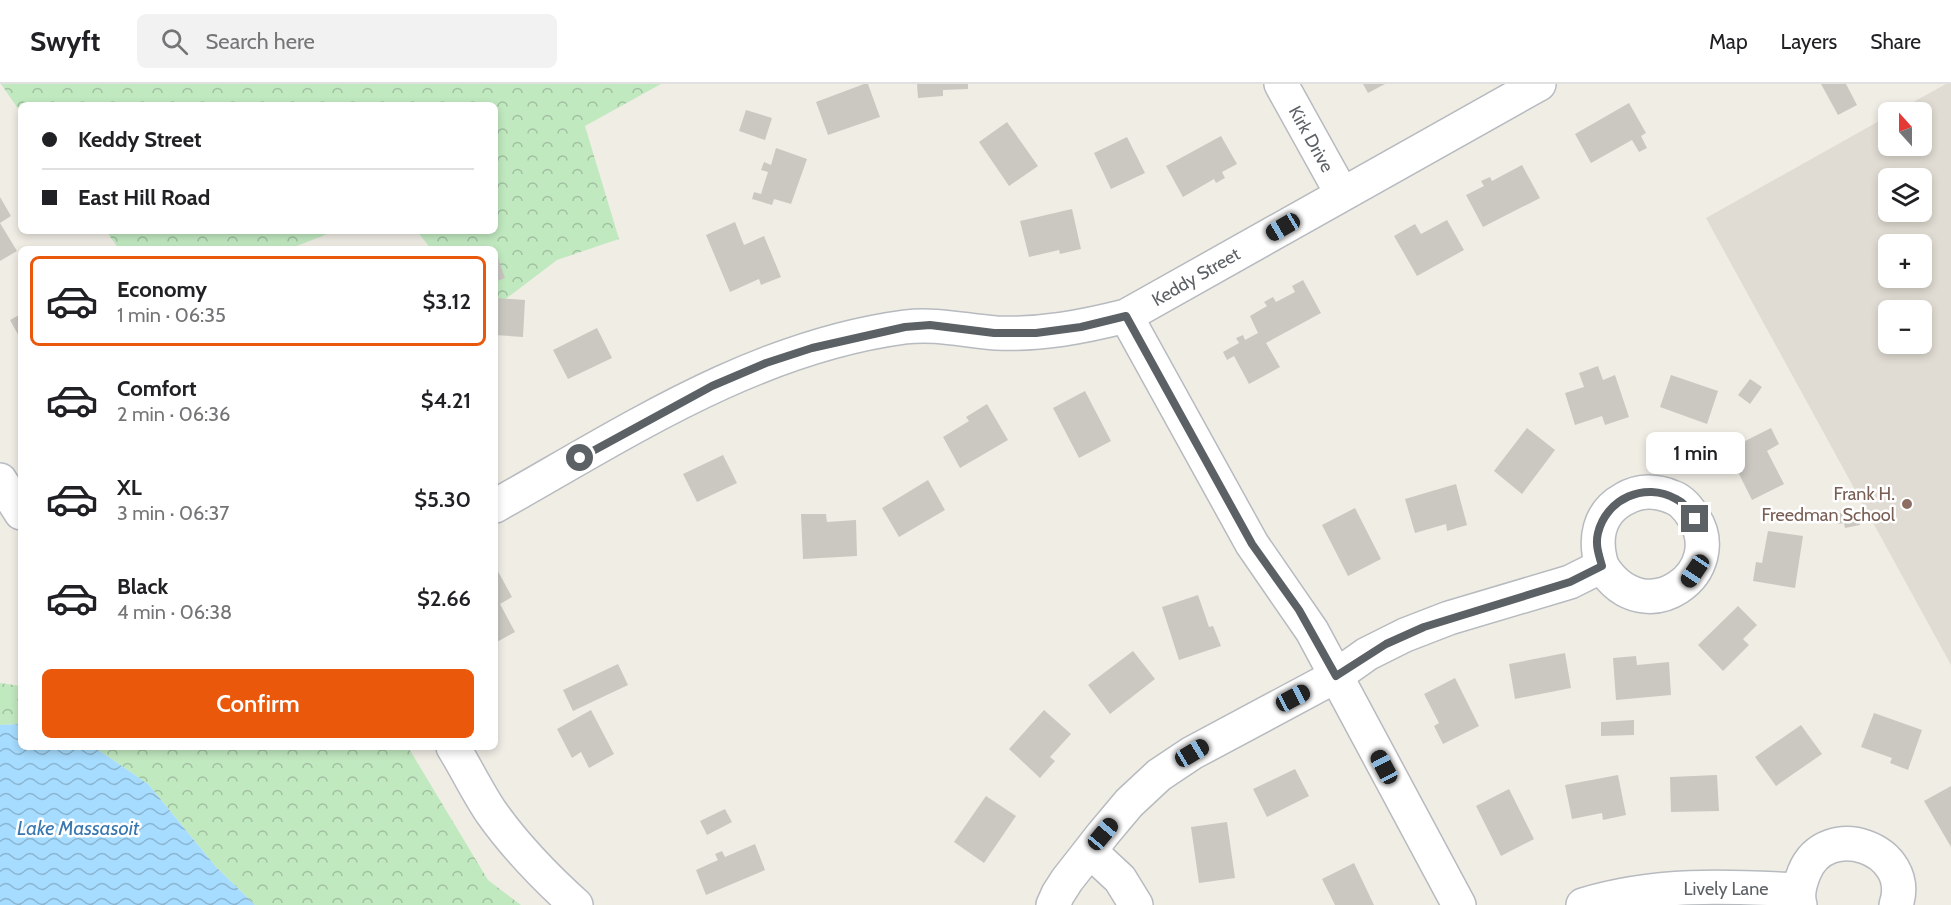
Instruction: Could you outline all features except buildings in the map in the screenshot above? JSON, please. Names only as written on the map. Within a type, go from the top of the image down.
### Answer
[{"type":"street","name":"Kirk Drive","points":[[1281,84],[1342,194]]},
{"type":"street","name":"Keddy Street","points":[[498,504],[712,386],[766,363],[812,348],[905,327],[930,325],[994,333],[1036,333],[1081,327],[1126,316],[1539,84]]},
{"type":"street","points":[[1126,316],[1252,544],[1299,610],[1459,905]]},
{"type":"street","points":[[0,480],[18,508]]},
{"type":"street","points":[[1053,905],[1058,894],[1090,850],[1129,803],[1167,770],[1209,742],[1336,676],[1386,644],[1424,627],[1570,582],[1602,566]]},
{"type":"street","points":[[455,750],[490,810],[504,829],[536,867],[576,905]]},
{"type":"street","name":"Lively Lane","points":[[1583,905],[1623,894],[1656,889],[1732,887],[1800,898],[1807,866],[1815,856],[1837,845],[1860,844],[1875,851],[1886,860],[1894,872],[1898,889],[1896,905]]},
{"type":"street","points":[[1090,850],[1120,879],[1136,905]]},
{"type":"shaded area","name":"Frank H. Freedman School","points":[[1946,84],[1951,84],[1951,665],[1706,218],[1878,122],[1878,156],[1932,156],[1932,102],[1913,102]]},
{"type":"green space","points":[[1,84],[661,84],[585,126],[619,239],[557,260],[498,305],[498,246],[429,246],[419,234],[498,234],[498,102],[18,102],[18,109]]},
{"type":"green space","points":[[108,234],[327,234],[297,246],[117,246]]},
{"type":"green space","points":[[0,683],[18,686],[18,724],[0,725]]},
{"type":"green space","points":[[98,750],[410,750],[488,880],[521,905],[255,905],[216,867],[148,784]]},
{"type":"water","name":"Lake Massasoit","points":[[18,724],[18,750],[98,750],[148,784],[216,867],[255,905],[0,905],[0,725]]},
{"type":"place","name":"Frank H. Freedman School","points":[[1907,504]]},
{"type":"route","points":[[580,458],[712,386],[766,363],[812,348],[905,327],[930,325],[994,333],[1036,333],[1081,327],[1126,316],[1238,520],[1267,567],[1299,610],[1336,676],[1356,661],[1386,644],[1424,627],[1570,582],[1602,566],[1597,546],[1602,522],[1609,511],[1625,498],[1644,492],[1665,494],[1678,499],[1695,519]]}]
